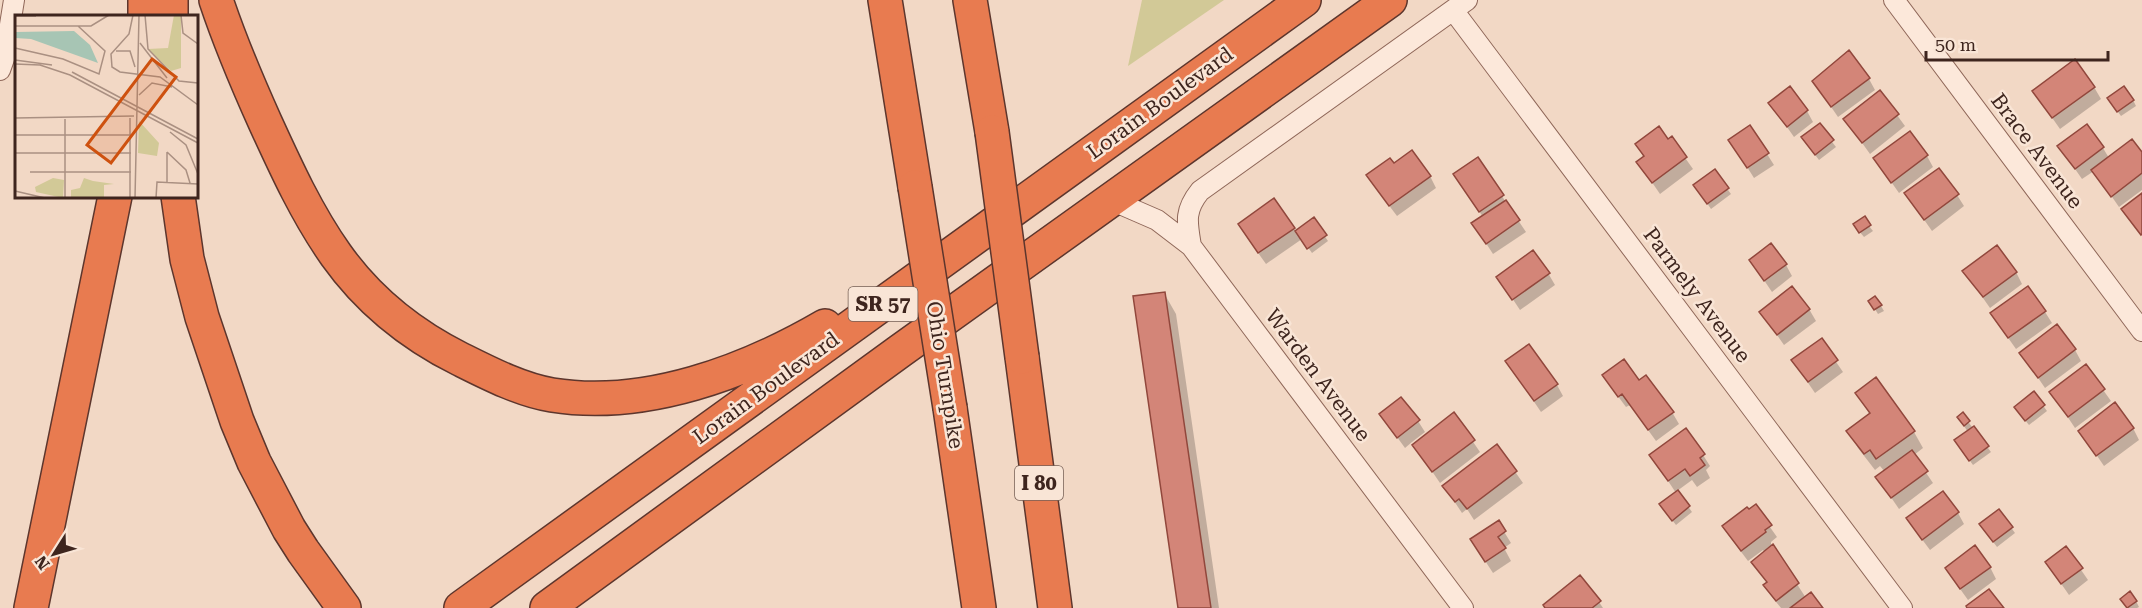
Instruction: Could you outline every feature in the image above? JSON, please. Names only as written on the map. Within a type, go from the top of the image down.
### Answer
[{"type":"highway","points":[[216,0],[231,46],[288,172],[315,223],[336,255],[360,285],[383,309],[434,345],[492,375],[551,395],[592,399],[662,392],[701,381],[757,360],[822,328],[958,247]]},
{"type":"highway","name":"Ohio Turnpike","points":[[885,0],[950,408],[978,608]]},
{"type":"highway","name":"I 80","points":[[970,0],[992,132],[1055,608]]},
{"type":"highway","points":[[986,0],[992,132]]},
{"type":"highway","name":"Lorain Boulevard","points":[[461,608],[958,247],[1304,0]]},
{"type":"highway","name":"SR 57","points":[[548,608],[1390,0]]},
{"type":"highway","points":[[31,608],[115,198]]},
{"type":"highway","points":[[162,198],[174,273],[191,341],[217,415],[274,534],[327,600]]},
{"type":"highway","points":[[178,198],[188,259],[202,317],[237,421],[254,462],[327,600]]},
{"type":"street","points":[[0,70],[5,56],[14,0]]},
{"type":"street","name":"Brace Avenue","points":[[1894,0],[2142,331]]},
{"type":"street","points":[[1191,246],[1188,211],[1191,202],[1200,191],[1460,5]]},
{"type":"street","name":"Parmely Avenue","points":[[1460,5],[1902,608]]},
{"type":"street","name":"Warden Avenue","points":[[1111,200],[1157,220],[1191,246],[1463,608]]},
{"type":"shaded area","points":[[1142,0],[1224,0],[1128,66]]},
{"type":"building","points":[[1849,50],[1870,78],[1831,107],[1812,81]]},
{"type":"building","points":[[2075,59],[2095,87],[2052,118],[2032,91]]},
{"type":"building","points":[[1790,86],[1808,110],[1787,127],[1768,103]]},
{"type":"building","points":[[2124,86],[2134,100],[2117,112],[2107,98]]},
{"type":"building","points":[[1880,90],[1899,114],[1862,143],[1843,119]]},
{"type":"building","points":[[1820,123],[1834,140],[1815,155],[1801,137]]},
{"type":"building","points":[[2087,124],[2104,147],[2075,169],[2057,146]]},
{"type":"building","points":[[1750,125],[1769,153],[1747,168],[1728,140]]},
{"type":"building","points":[[1659,126],[1668,139],[1672,136],[1687,157],[1652,183],[1636,162],[1644,156],[1635,144]]},
{"type":"building","points":[[1910,131],[1928,155],[1891,183],[1873,158]]},
{"type":"building","points":[[2132,139],[2142,152],[2142,173],[2111,197],[2091,170]]},
{"type":"building","points":[[1412,150],[1431,176],[1389,206],[1366,175],[1390,158],[1394,163]]},
{"type":"building","points":[[1478,157],[1504,195],[1479,212],[1453,174]]},
{"type":"building","points":[[1939,168],[1959,194],[1924,220],[1904,193]]},
{"type":"building","points":[[1715,169],[1729,188],[1707,204],[1693,185]]},
{"type":"building","points":[[2142,193],[2142,234],[2141,235],[2121,209]]},
{"type":"building","points":[[1274,198],[1295,228],[1258,253],[1238,224]]},
{"type":"building","points":[[1506,200],[1520,220],[1486,244],[1471,223]]},
{"type":"building","points":[[1865,216],[1871,225],[1859,233],[1853,224]]},
{"type":"building","points":[[1314,217],[1327,235],[1307,249],[1295,231]]},
{"type":"building","points":[[1771,243],[1787,264],[1764,281],[1749,260]]},
{"type":"building","points":[[1997,245],[2017,272],[1983,297],[1962,271]]},
{"type":"building","points":[[1533,250],[1550,273],[1512,300],[1496,277]]},
{"type":"building","points":[[1792,286],[1810,309],[1777,335],[1759,312]]},
{"type":"building","points":[[2028,286],[2046,311],[2008,338],[1990,313]]},
{"type":"building","points":[[1165,292],[1211,608],[1178,608],[1133,296]]},
{"type":"building","points":[[1875,296],[1882,305],[1874,310],[1868,301]]},
{"type":"building","points":[[2057,324],[2076,349],[2038,378],[2019,353]]},
{"type":"building","points":[[1822,338],[1838,360],[1808,382],[1791,360]]},
{"type":"building","points":[[1529,344],[1558,384],[1534,401],[1505,361]]},
{"type":"building","points":[[1624,359],[1639,380],[1646,375],[1674,412],[1648,430],[1622,394],[1618,397],[1602,375]]},
{"type":"building","points":[[2086,364],[2105,389],[2068,417],[2049,392]]},
{"type":"building","points":[[1876,377],[1915,431],[1876,459],[1870,450],[1864,454],[1846,431],[1870,413],[1855,393]]},
{"type":"building","points":[[2034,391],[2045,405],[2025,421],[2014,407]]},
{"type":"building","points":[[1401,397],[1420,420],[1397,438],[1379,414]]},
{"type":"building","points":[[2115,402],[2134,428],[2096,456],[2078,431]]},
{"type":"building","points":[[1454,412],[1475,440],[1432,472],[1412,445]]},
{"type":"building","points":[[1963,412],[1970,421],[1964,426],[1957,417]]},
{"type":"building","points":[[1974,426],[1989,446],[1969,461],[1954,440]]},
{"type":"building","points":[[1686,428],[1705,454],[1700,458],[1705,465],[1690,476],[1685,469],[1668,481],[1649,455]]},
{"type":"building","points":[[1497,444],[1517,471],[1467,509],[1459,499],[1455,502],[1442,486]]},
{"type":"building","points":[[1912,450],[1928,471],[1891,498],[1875,477]]},
{"type":"building","points":[[1678,490],[1690,506],[1672,521],[1659,504]]},
{"type":"building","points":[[1943,491],[1959,512],[1922,540],[1906,518]]},
{"type":"building","points":[[1756,504],[1772,525],[1741,551],[1722,526],[1747,507],[1749,509]]},
{"type":"building","points":[[1999,509],[2013,527],[1993,542],[1979,524]]},
{"type":"building","points":[[1499,520],[1506,531],[1498,537],[1506,548],[1485,562],[1470,539]]},
{"type":"building","points":[[1773,544],[1799,583],[1776,601],[1763,585],[1767,582],[1751,562]]},
{"type":"building","points":[[1975,545],[1991,567],[1960,589],[1945,568]]},
{"type":"building","points":[[2066,546],[2083,568],[2061,584],[2045,562]]},
{"type":"building","points":[[1580,575],[1601,601],[1592,608],[1545,608],[1543,605]]},
{"type":"building","points":[[1989,589],[2004,608],[1967,608],[1966,606]]},
{"type":"building","points":[[2130,591],[2137,601],[2127,608],[2120,599]]},
{"type":"building","points":[[1811,592],[1823,608],[1790,608]]}]
